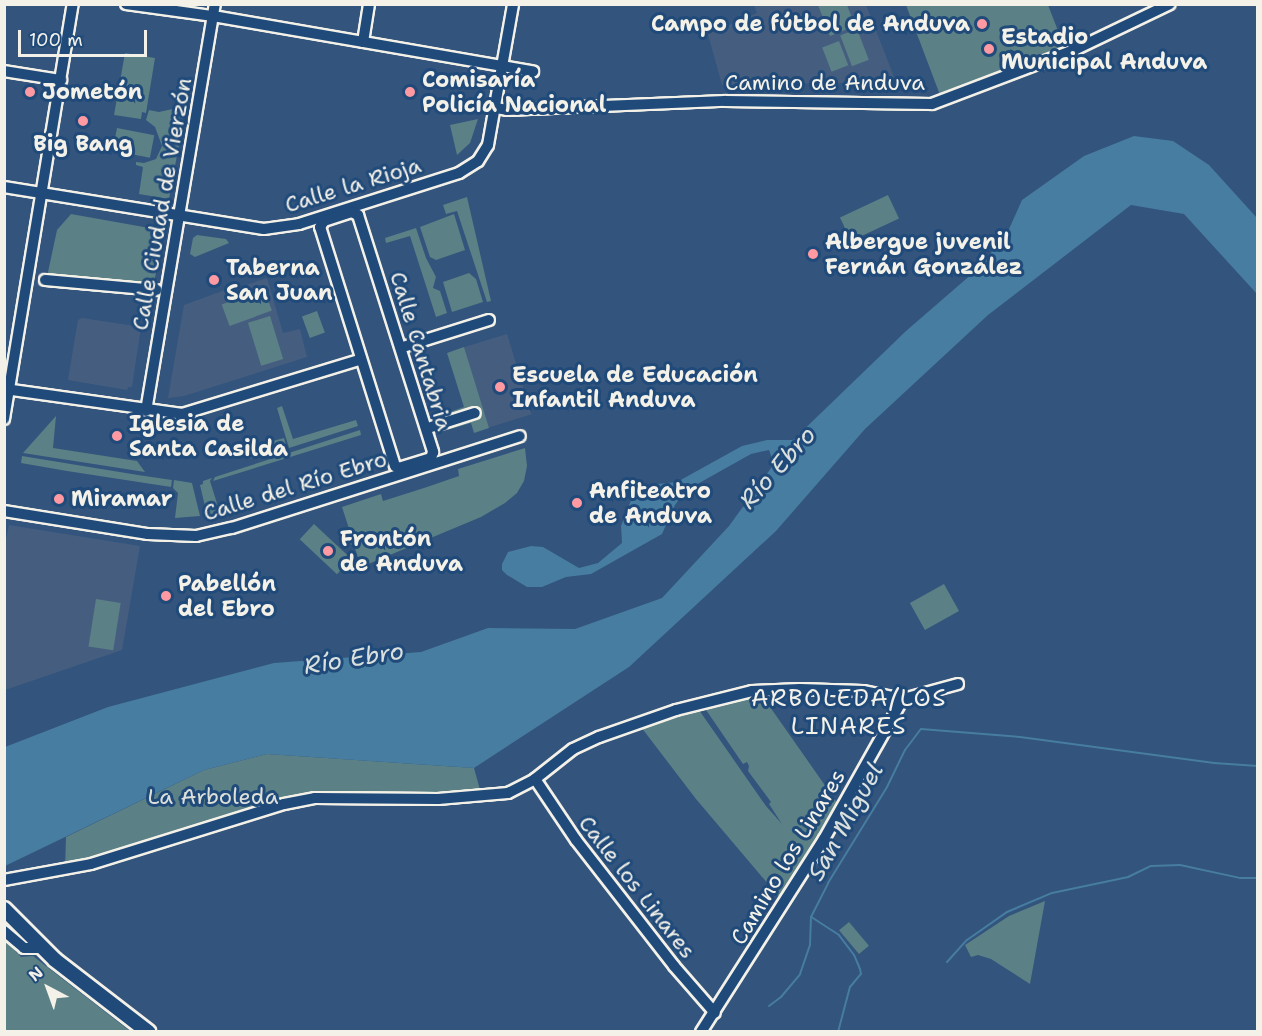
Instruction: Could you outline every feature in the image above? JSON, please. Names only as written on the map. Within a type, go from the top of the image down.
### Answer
[{"type":"main road","points":[[4,909],[16,934],[42,948],[148,1032]]},
{"type":"street","points":[[4,419],[7,389],[73,4]]},
{"type":"street","points":[[126,4],[213,16],[534,71]]},
{"type":"street","name":"Calle Ciudad de Vierzón","points":[[146,411],[215,4]]},
{"type":"street","points":[[363,42],[369,4]]},
{"type":"street","name":"Calle la Rioja","points":[[4,187],[264,229],[319,220],[358,205],[459,173],[478,161],[488,145],[513,4]]},
{"type":"street","name":"Camino de Anduva","points":[[496,108],[507,110],[724,101],[932,104],[1074,50],[1170,4]]},
{"type":"street","points":[[4,71],[61,80]]},
{"type":"street","name":"Calle Cantabria","points":[[358,205],[438,463]]},
{"type":"street","name":"Calle Cantabria","points":[[352,212],[358,215],[433,452],[431,458],[399,468],[395,466],[319,220],[352,212]]},
{"type":"street","points":[[319,220],[359,360],[396,476]]},
{"type":"street","points":[[45,280],[157,290]]},
{"type":"street","points":[[403,347],[489,320]]},
{"type":"street","points":[[7,389],[174,414],[191,412],[359,360]]},
{"type":"street","points":[[428,428],[475,412]]},
{"type":"street","name":"Calle del Río Ebro","points":[[4,511],[148,534],[196,536],[232,528],[520,436]]},
{"type":"street","points":[[4,880],[92,864],[284,804],[315,798],[438,800],[508,793],[535,779],[573,749],[599,737],[676,710],[735,695],[764,690],[800,688],[863,691],[903,699],[958,684]]},
{"type":"street","name":"Camino los Linares","points":[[701,1032],[824,839],[903,699]]},
{"type":"street","name":"Calle los Linares","points":[[535,779],[576,840],[674,966],[715,1013]]},
{"type":"shaded area","points":[[754,5],[866,5],[896,82],[722,85],[708,34],[757,13]]},
{"type":"shaded area","points":[[267,278],[283,333],[300,329],[307,357],[184,396],[168,398],[184,305],[236,286],[237,288]]},
{"type":"shaded area","points":[[82,318],[141,327],[132,387],[128,387],[127,390],[68,380],[78,320]]},
{"type":"shaded area","name":"Escuela de Educación Infantil Anduva","points":[[507,334],[532,414],[489,427],[464,347]]},
{"type":"shaded area","points":[[9,525],[140,546],[122,650],[5,690],[4,549]]},
{"type":"green space","points":[[818,5],[847,5],[855,26],[830,36]]},
{"type":"green space","name":"Estadio Municipal Anduva","points":[[906,5],[1048,5],[1064,46],[940,95]]},
{"type":"green space","points":[[857,29],[869,60],[852,66],[840,35]]},
{"type":"green space","points":[[839,41],[848,65],[832,72],[822,47]]},
{"type":"green space","points":[[125,53],[155,58],[146,113],[142,112],[141,119],[114,115]]},
{"type":"green space","points":[[186,106],[169,199],[139,194],[143,167],[136,165],[136,162],[144,163],[156,159],[162,146],[155,127],[146,120],[149,110],[159,112]]},
{"type":"green space","points":[[478,119],[470,143],[457,155],[450,125]]},
{"type":"green space","points":[[117,128],[154,135],[150,158],[113,151]]},
{"type":"green space","points":[[888,195],[899,219],[851,241],[840,217]]},
{"type":"green space","points":[[467,197],[491,301],[487,302],[457,211],[446,214],[443,205]]},
{"type":"green space","points":[[71,214],[155,229],[162,244],[153,287],[47,277],[57,230]]},
{"type":"green space","points":[[454,214],[465,250],[436,260],[430,257],[420,227]]},
{"type":"green space","points":[[416,228],[426,258],[436,277],[433,288],[440,291],[447,313],[436,317],[410,236],[386,243],[385,238]]},
{"type":"green space","points":[[197,235],[226,239],[229,243],[195,257],[190,254],[193,238]]},
{"type":"green space","points":[[469,273],[476,279],[483,302],[452,312],[443,282]]},
{"type":"green space","points":[[264,289],[272,311],[230,326],[222,304]]},
{"type":"green space","points":[[317,311],[325,333],[310,338],[302,316]]},
{"type":"green space","points":[[270,316],[283,359],[261,366],[248,323]]},
{"type":"green space","points":[[464,347],[489,428],[474,433],[471,423],[447,430],[441,415],[464,407],[447,353]]},
{"type":"green space","points":[[282,406],[293,439],[356,420],[358,426],[289,448],[277,408]]},
{"type":"green space","points":[[56,416],[53,448],[137,461],[145,472],[23,453]]},
{"type":"green space","points":[[360,430],[361,435],[213,481],[215,477]]},
{"type":"green space","points":[[284,438],[287,449],[248,459],[245,448]]},
{"type":"green space","points":[[525,448],[527,466],[524,481],[517,493],[505,503],[481,517],[361,567],[354,545],[351,545],[348,536],[351,535],[342,507],[381,494],[383,501],[424,488],[459,476],[458,469]]},
{"type":"green space","points":[[22,456],[172,480],[171,487],[21,463]]},
{"type":"green space","points":[[212,478],[210,481],[220,513],[207,515],[200,485],[203,481]]},
{"type":"green space","points":[[174,480],[192,483],[200,516],[175,518],[178,493],[173,488]]},
{"type":"green space","name":"Frontón de Anduva","points":[[314,524],[351,559],[337,574],[300,539]]},
{"type":"green space","points":[[944,584],[959,611],[925,630],[910,603]]},
{"type":"green space","points":[[96,599],[121,603],[113,650],[88,646]]},
{"type":"green space","points":[[761,694],[838,804],[780,898],[696,799],[641,727],[699,710],[766,806],[782,824],[769,804],[771,802],[748,771],[747,762],[743,764],[704,707]]},
{"type":"green space","name":"La Arboleda","points":[[267,754],[474,768],[482,797],[315,798],[65,869],[66,837],[204,770]]},
{"type":"green space","points":[[1045,901],[1030,984],[991,959],[978,955],[971,957],[965,945],[1009,916]]},
{"type":"green space","points":[[849,922],[869,946],[859,954],[839,930]]},
{"type":"green space","points":[[4,938],[21,957],[33,956],[130,1031],[5,1031]]},
{"type":"water","name":"Río Ebro","points":[[1134,136],[1173,141],[1209,165],[1257,218],[1257,294],[1184,214],[1131,205],[988,315],[865,429],[776,531],[629,667],[474,768],[267,754],[204,770],[5,866],[5,747],[108,707],[274,663],[421,652],[488,628],[575,629],[662,598],[729,526],[774,464],[769,450],[751,454],[685,491],[675,505],[662,534],[591,574],[566,577],[542,587],[527,587],[507,575],[502,570],[502,564],[508,552],[531,546],[543,547],[579,568],[598,563],[622,543],[621,526],[631,500],[637,493],[657,484],[677,482],[742,446],[767,440],[793,440],[906,331],[981,266],[1009,229],[1022,200],[1084,156]]},
{"type":"waterway","name":"San Miguel","points":[[838,1032],[850,987],[861,974],[860,969],[854,955],[839,935],[811,917],[828,883],[887,787],[905,750],[921,729],[1020,737],[1214,763],[1258,766]]},
{"type":"waterway","points":[[947,962],[967,940],[1007,912],[1052,893],[1128,877],[1151,866],[1180,865],[1240,878],[1258,878]]},
{"type":"waterway","points":[[769,1006],[781,997],[800,974],[810,945],[811,917]]},
{"type":"place","name":"Campo de fútbol de Anduva","points":[[982,24]]},
{"type":"place","name":"Estadio Municipal Anduva","points":[[989,49]]},
{"type":"place","name":"Jometón","points":[[30,92]]},
{"type":"place","name":"Comisaría Policía Nacional","points":[[410,92]]},
{"type":"place","name":"Big Bang","points":[[83,121]]},
{"type":"place","name":"Albergue juvenil Fernán González","points":[[813,254]]},
{"type":"place","name":"Taberna San Juan","points":[[214,280]]},
{"type":"place","name":"Escuela de Educación Infantil Anduva","points":[[500,387]]},
{"type":"place","name":"Iglesia de Santa Casilda","points":[[117,436]]},
{"type":"place","name":"Miramar","points":[[59,499]]},
{"type":"place","name":"Anfiteatro de Anduva","points":[[577,503]]},
{"type":"place","name":"Frontón de Anduva","points":[[328,551]]},
{"type":"place","name":"Pabellón del Ebro","points":[[166,596]]},
{"type":"district","name":"ARBOLEDA/LOS LINARES","points":[[849,713]]}]
